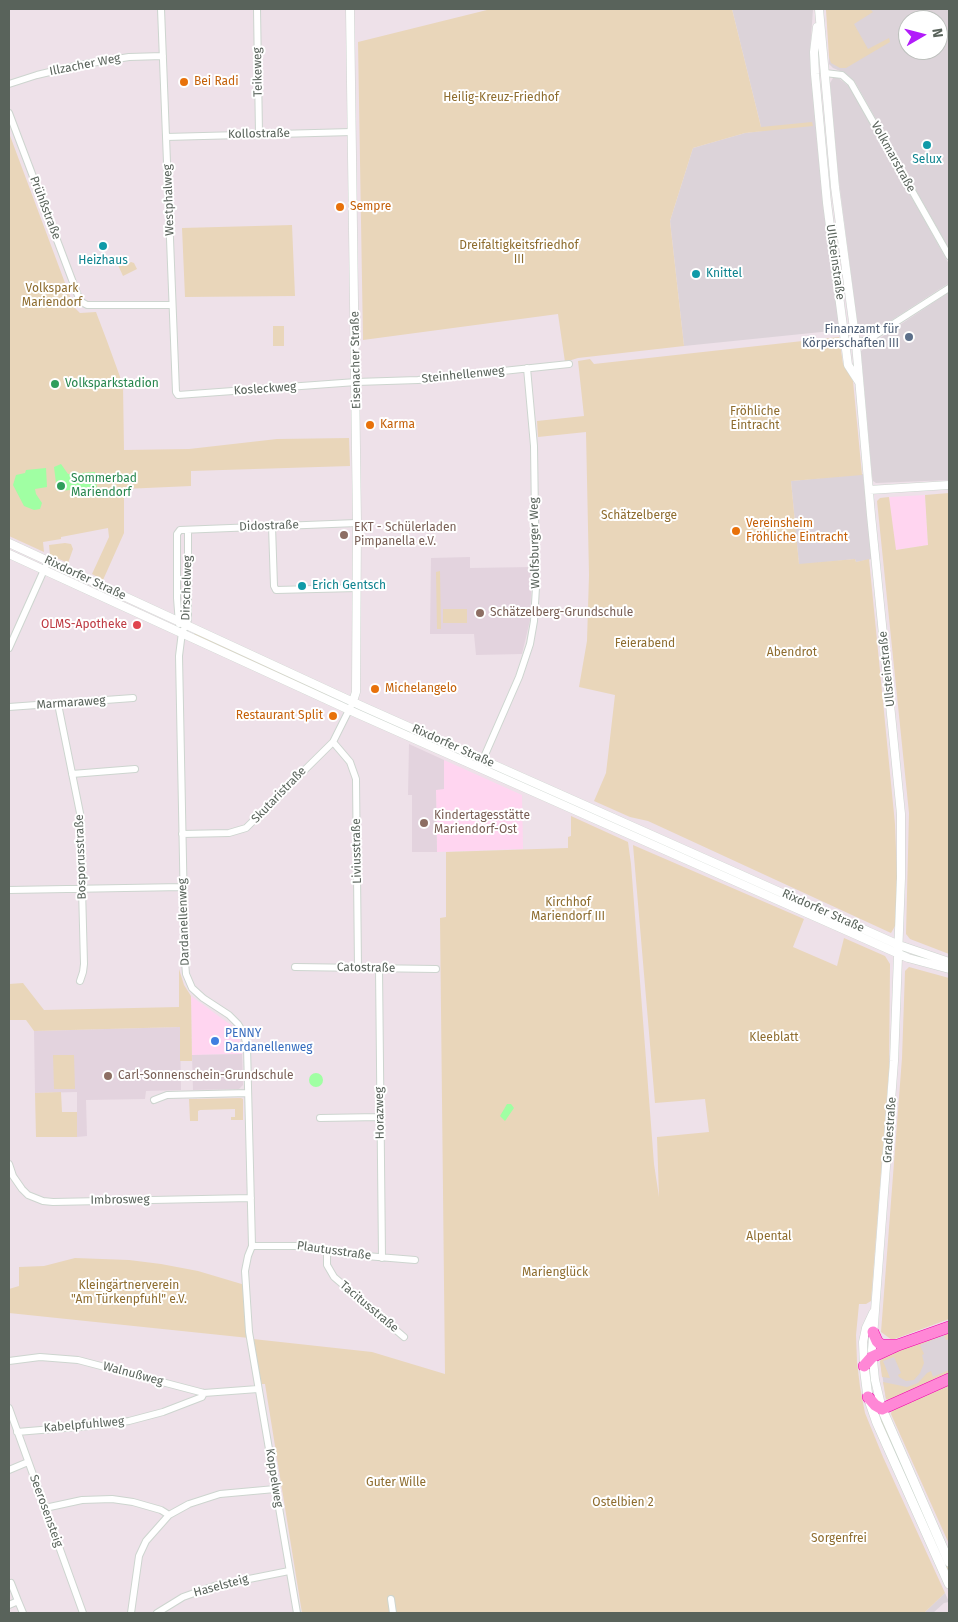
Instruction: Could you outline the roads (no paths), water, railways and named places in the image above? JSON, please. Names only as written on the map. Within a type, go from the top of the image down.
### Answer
[{"type":"highway","points":[[864,1366],[872,1357],[898,1345],[949,1327]]},
{"type":"highway","points":[[873,1332],[881,1345],[898,1345]]},
{"type":"highway","points":[[868,1396],[875,1405],[882,1409],[949,1379]]},
{"type":"main road","name":"Gradestraße","points":[[864,1366],[868,1396],[877,1423],[949,1584]]},
{"type":"main road","name":"Gradestraße","points":[[882,1409],[949,1562]]},
{"type":"street","name":"Westphalweg","points":[[161,9],[176,392]]},
{"type":"street","name":"Teikeweg","points":[[257,9],[259,134]]},
{"type":"street","name":"Eisenacher Straße","points":[[349,710],[357,689],[356,382],[350,9]]},
{"type":"street","name":"Ullsteinstraße","points":[[819,9],[835,186],[856,344],[901,814],[902,878],[899,954]]},
{"type":"street","name":"Ullsteinstraße","points":[[819,18],[814,52],[815,74],[828,212],[848,365],[860,384]]},
{"type":"street","name":"Illzacher Weg","points":[[9,84],[69,66],[129,57],[163,56]]},
{"type":"street","points":[[815,74],[825,73]]},
{"type":"street","name":"Volkmarstraße","points":[[825,73],[837,73],[851,83],[949,256]]},
{"type":"street","name":"Prühßstraße","points":[[9,112],[78,297],[82,302],[92,305],[172,305]]},
{"type":"street","name":"Kollostraße","points":[[166,137],[352,132]]},
{"type":"street","points":[[820,136],[830,135]]},
{"type":"street","points":[[846,345],[856,344],[873,337],[949,288]]},
{"type":"street","points":[[843,319],[853,318]]},
{"type":"street","name":"Steinhellenweg","points":[[356,382],[418,380],[569,364]]},
{"type":"street","name":"Wolfsburger Weg","points":[[480,768],[519,677],[534,621],[536,587],[534,446],[527,368]]},
{"type":"street","name":"Kosleckweg","points":[[176,392],[178,395],[181,395],[356,382]]},
{"type":"street","points":[[869,490],[949,484]]},
{"type":"street","name":"Didostraße","points":[[180,530],[357,523]]},
{"type":"street","points":[[272,526],[274,586],[276,590],[357,588]]},
{"type":"street","name":"Dirschelweg","points":[[180,530],[177,534],[178,621],[182,632]]},
{"type":"street","name":"Dirschelweg","points":[[182,632],[187,624],[188,530]]},
{"type":"street","name":"Rixdorfer Straße","points":[[9,543],[353,701],[899,945],[949,962]]},
{"type":"street","name":"Rixdorfer Straße","points":[[9,554],[349,710],[910,959],[949,969]]},
{"type":"street","points":[[9,648],[12,633],[48,561]]},
{"type":"street","name":"Dardanellenweg","points":[[182,632],[179,656],[186,974],[189,983],[195,991],[232,1017],[242,1030],[247,1046],[252,1246],[245,1271],[251,1344]]},
{"type":"street","points":[[329,700],[333,691]]},
{"type":"street","name":"Marmaraweg","points":[[9,707],[133,698]]},
{"type":"street","name":"Bosporusstraße","points":[[58,704],[80,813],[84,964],[80,981]]},
{"type":"street","name":"Skutaristraße","points":[[182,834],[229,833],[246,828],[333,742],[349,710]]},
{"type":"street","name":"Liviusstraße","points":[[333,742],[350,762],[356,779],[358,968]]},
{"type":"street","points":[[72,774],[135,769]]},
{"type":"street","points":[[593,819],[597,810]]},
{"type":"street","points":[[9,890],[183,886]]},
{"type":"street","name":"Gradestraße","points":[[882,1409],[872,1357],[891,1115],[899,954]]},
{"type":"street","name":"Catostraße","points":[[295,968],[436,969]]},
{"type":"street","name":"Horazweg","points":[[378,968],[382,1258]]},
{"type":"street","points":[[154,1100],[167,1095],[248,1093]]},
{"type":"street","points":[[320,1118],[380,1117]]},
{"type":"street","name":"Imbrosweg","points":[[9,1164],[13,1176],[22,1189],[28,1195],[43,1201],[251,1198]]},
{"type":"street","name":"Plautusstraße","points":[[252,1246],[300,1246],[382,1258],[415,1260]]},
{"type":"street","name":"Tacitusstraße","points":[[327,1249],[327,1265],[334,1277],[404,1337]]},
{"type":"street","name":"Gradestraße","points":[[864,1366],[862,1342],[876,1306]]},
{"type":"street","name":"Koppelweg","points":[[251,1344],[297,1613]]},
{"type":"street","name":"Walnußweg","points":[[9,1361],[40,1357],[78,1360],[204,1393],[258,1389]]},
{"type":"street","name":"Kabelpfuhlweg","points":[[17,1432],[129,1421],[163,1412],[202,1398],[204,1393]]},
{"type":"street","name":"Seerosensteig","points":[[9,1408],[81,1613]]},
{"type":"street","points":[[9,1470],[28,1462]]},
{"type":"street","points":[[131,1613],[139,1556],[142,1548],[169,1515],[189,1504],[220,1494],[275,1489]]},
{"type":"street","points":[[45,1508],[82,1500],[112,1499],[134,1502],[161,1510],[169,1515]]},
{"type":"street","name":"Haselsteig","points":[[157,1613],[183,1598],[214,1586],[289,1571]]},
{"type":"street","points":[[10,1582],[23,1613]]},
{"type":"street","name":"Seerosensteig","points":[[68,1583],[81,1613]]},
{"type":"street","points":[[391,1599],[393,1613]]},
{"type":"street","points":[[9,1605],[18,1601]]},
{"type":"place","name":"Bei Radi","points":[[184,82]]},
{"type":"place","name":"Selux","points":[[927,145]]},
{"type":"place","name":"Sempre","points":[[340,207]]},
{"type":"place","name":"Heizhaus","points":[[103,246]]},
{"type":"place","name":"Knittel","points":[[696,274]]},
{"type":"place","name":"Finanzamt für Körperschaften III","points":[[909,337]]},
{"type":"place","name":"Volksparkstadion","points":[[55,384]]},
{"type":"place","name":"Karma","points":[[370,425]]},
{"type":"place","name":"Sommerbad Mariendorf","points":[[61,486]]},
{"type":"place","name":"Vereinsheim Fröhliche Eintracht","points":[[736,531]]},
{"type":"place","name":"EKT - Schülerladen Pimpanella e.V.","points":[[344,535]]},
{"type":"place","name":"Erich Gentsch","points":[[302,586]]},
{"type":"place","name":"Schätzelberg-Grundschule","points":[[480,613]]},
{"type":"place","name":"OLMS-Apotheke","points":[[137,625]]},
{"type":"place","name":"Michelangelo","points":[[375,689]]},
{"type":"place","name":"Restaurant Split","points":[[333,716]]},
{"type":"place","name":"Kindertagesstätte Mariendorf-Ost","points":[[424,823]]},
{"type":"place","name":"PENNY Dardanellenweg","points":[[215,1041]]},
{"type":"place","name":"Carl-Sonnenschein-Grundschule","points":[[108,1076]]},
{"type":"park label","name":"Heilig-Kreuz-Friedhof","points":[[501,98]]},
{"type":"park label","name":"Dreifaltigkeitsfriedhof III","points":[[519,253]]},
{"type":"park label","name":"Volkspark Mariendorf","points":[[52,296]]},
{"type":"park label","name":"Fröhliche Eintracht","points":[[755,419]]},
{"type":"park label","name":"Schätzelberge","points":[[639,516]]},
{"type":"park label","name":"Feierabend","points":[[645,644]]},
{"type":"park label","name":"Abendrot","points":[[792,653]]},
{"type":"park label","name":"Kirchhof Mariendorf III","points":[[568,910]]},
{"type":"park label","name":"Kleeblatt","points":[[774,1038]]},
{"type":"park label","name":"Alpental","points":[[769,1237]]},
{"type":"park label","name":"Marienglück","points":[[555,1273]]},
{"type":"park label","name":"Kleingärtnerverein \"Am Türkenpfuhl\" e.V.","points":[[129,1293]]},
{"type":"park label","name":"Guter Wille","points":[[396,1483]]},
{"type":"park label","name":"Ostelbien 2","points":[[623,1503]]},
{"type":"park label","name":"Sorgenfrei","points":[[839,1539]]}]
